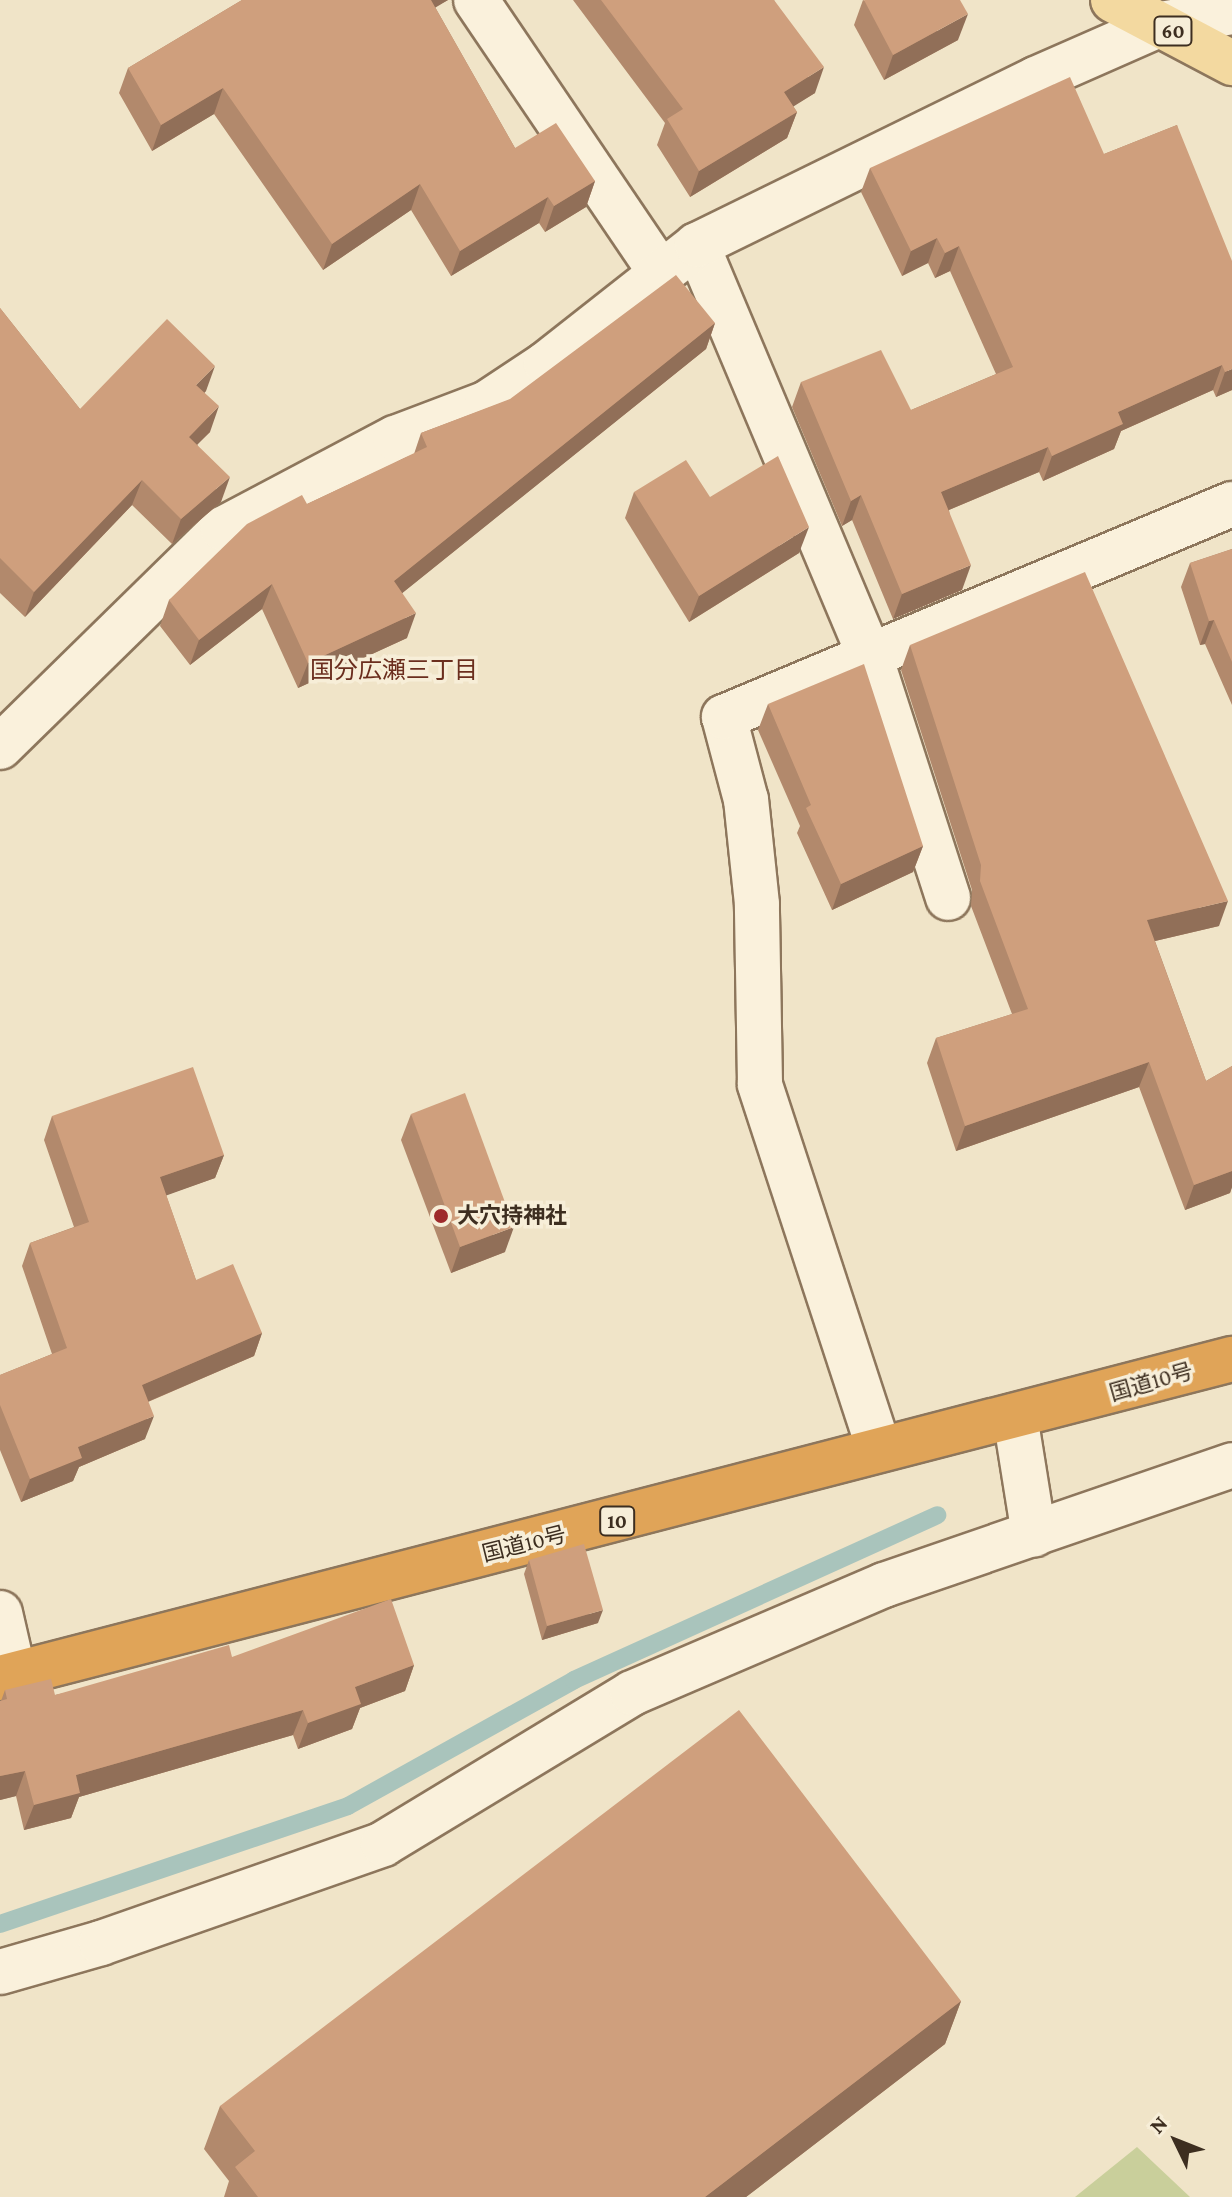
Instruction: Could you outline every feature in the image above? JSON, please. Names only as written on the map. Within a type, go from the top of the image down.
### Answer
[{"type":"highway","name":"国道10号","points":[[7,1676],[809,1472],[879,1449],[1232,1359]]},
{"type":"main road","name":"60","points":[[1113,0],[1232,63]]},
{"type":"street","points":[[476,0],[661,273]]},
{"type":"street","points":[[7,728],[223,529],[395,438],[487,403],[546,364],[697,245],[1036,79],[1161,24],[1232,12]]},
{"type":"street","points":[[697,245],[871,659],[948,898]]},
{"type":"street","points":[[879,1449],[760,1084],[757,904],[746,800],[724,717],[871,659],[1232,504]]},
{"type":"street","points":[[1015,1416],[1034,1534]]},
{"type":"street","points":[[0,1972],[101,1943],[383,1844],[632,1693],[884,1585],[1232,1465]]},
{"type":"street","points":[[0,1613],[7,1676]]},
{"type":"green space","points":[[1137,2147],[1190,2197],[1075,2197]]},
{"type":"building","points":[[242,0],[431,0],[515,148],[556,123],[595,181],[554,206],[548,197],[460,251],[420,184],[332,244],[223,88],[161,125],[128,68]]},
{"type":"building","points":[[601,0],[774,0],[824,67],[784,92],[797,112],[699,171],[667,119],[683,109]]},
{"type":"building","points":[[864,0],[960,0],[968,14],[893,55]]},
{"type":"building","points":[[1070,77],[1104,154],[1177,125],[1232,261],[1232,369],[1225,372],[1222,365],[1118,412],[1123,424],[1052,456],[1048,447],[941,492],[971,565],[902,594],[861,495],[851,501],[801,382],[881,350],[911,410],[1013,367],[959,246],[945,253],[937,238],[911,251],[870,168]]},
{"type":"building","points":[[676,275],[715,323],[394,581],[416,613],[308,663],[272,584],[199,640],[169,600],[247,524],[302,495],[307,504],[427,447],[421,433],[510,399]]},
{"type":"building","points":[[0,308],[80,409],[167,319],[215,366],[196,385],[219,406],[189,437],[230,477],[181,519],[142,480],[34,592],[0,558]]},
{"type":"building","points":[[778,456],[809,527],[699,596],[634,492],[686,460],[710,497]]},
{"type":"building","points":[[1232,549],[1232,662],[1214,620],[1209,621],[1190,563]]},
{"type":"building","points":[[1085,572],[1228,901],[1147,920],[1206,1081],[1232,1066],[1232,1171],[1194,1185],[1149,1062],[965,1126],[936,1038],[1028,1009],[980,881],[981,865],[910,645]]},
{"type":"building","points":[[864,664],[923,846],[841,884],[806,808],[811,805],[768,704]]},
{"type":"building","points":[[193,1067],[224,1155],[160,1177],[196,1280],[233,1264],[262,1333],[142,1385],[154,1416],[78,1447],[82,1458],[30,1479],[0,1405],[0,1375],[67,1348],[30,1243],[89,1222],[52,1116]]},
{"type":"building","points":[[465,1093],[514,1227],[460,1247],[411,1114]]},
{"type":"building","points":[[584,1544],[603,1610],[547,1626],[529,1560]]},
{"type":"building","points":[[391,1599],[414,1665],[355,1687],[361,1704],[308,1723],[303,1710],[76,1775],[80,1793],[34,1805],[25,1771],[0,1776],[0,1701],[7,1699],[5,1690],[51,1679],[55,1695],[229,1645],[232,1657]]},
{"type":"building","points":[[739,1710],[961,2001],[705,2197],[258,2197],[235,2167],[255,2151],[220,2106]]},
{"type":"waterway","points":[[0,1924],[348,1806],[574,1680],[937,1515]]},
{"type":"place","name":"大穴持神社","points":[[441,1216]]},
{"type":"district","name":"国分広瀬三丁目","points":[[394,670]]}]
